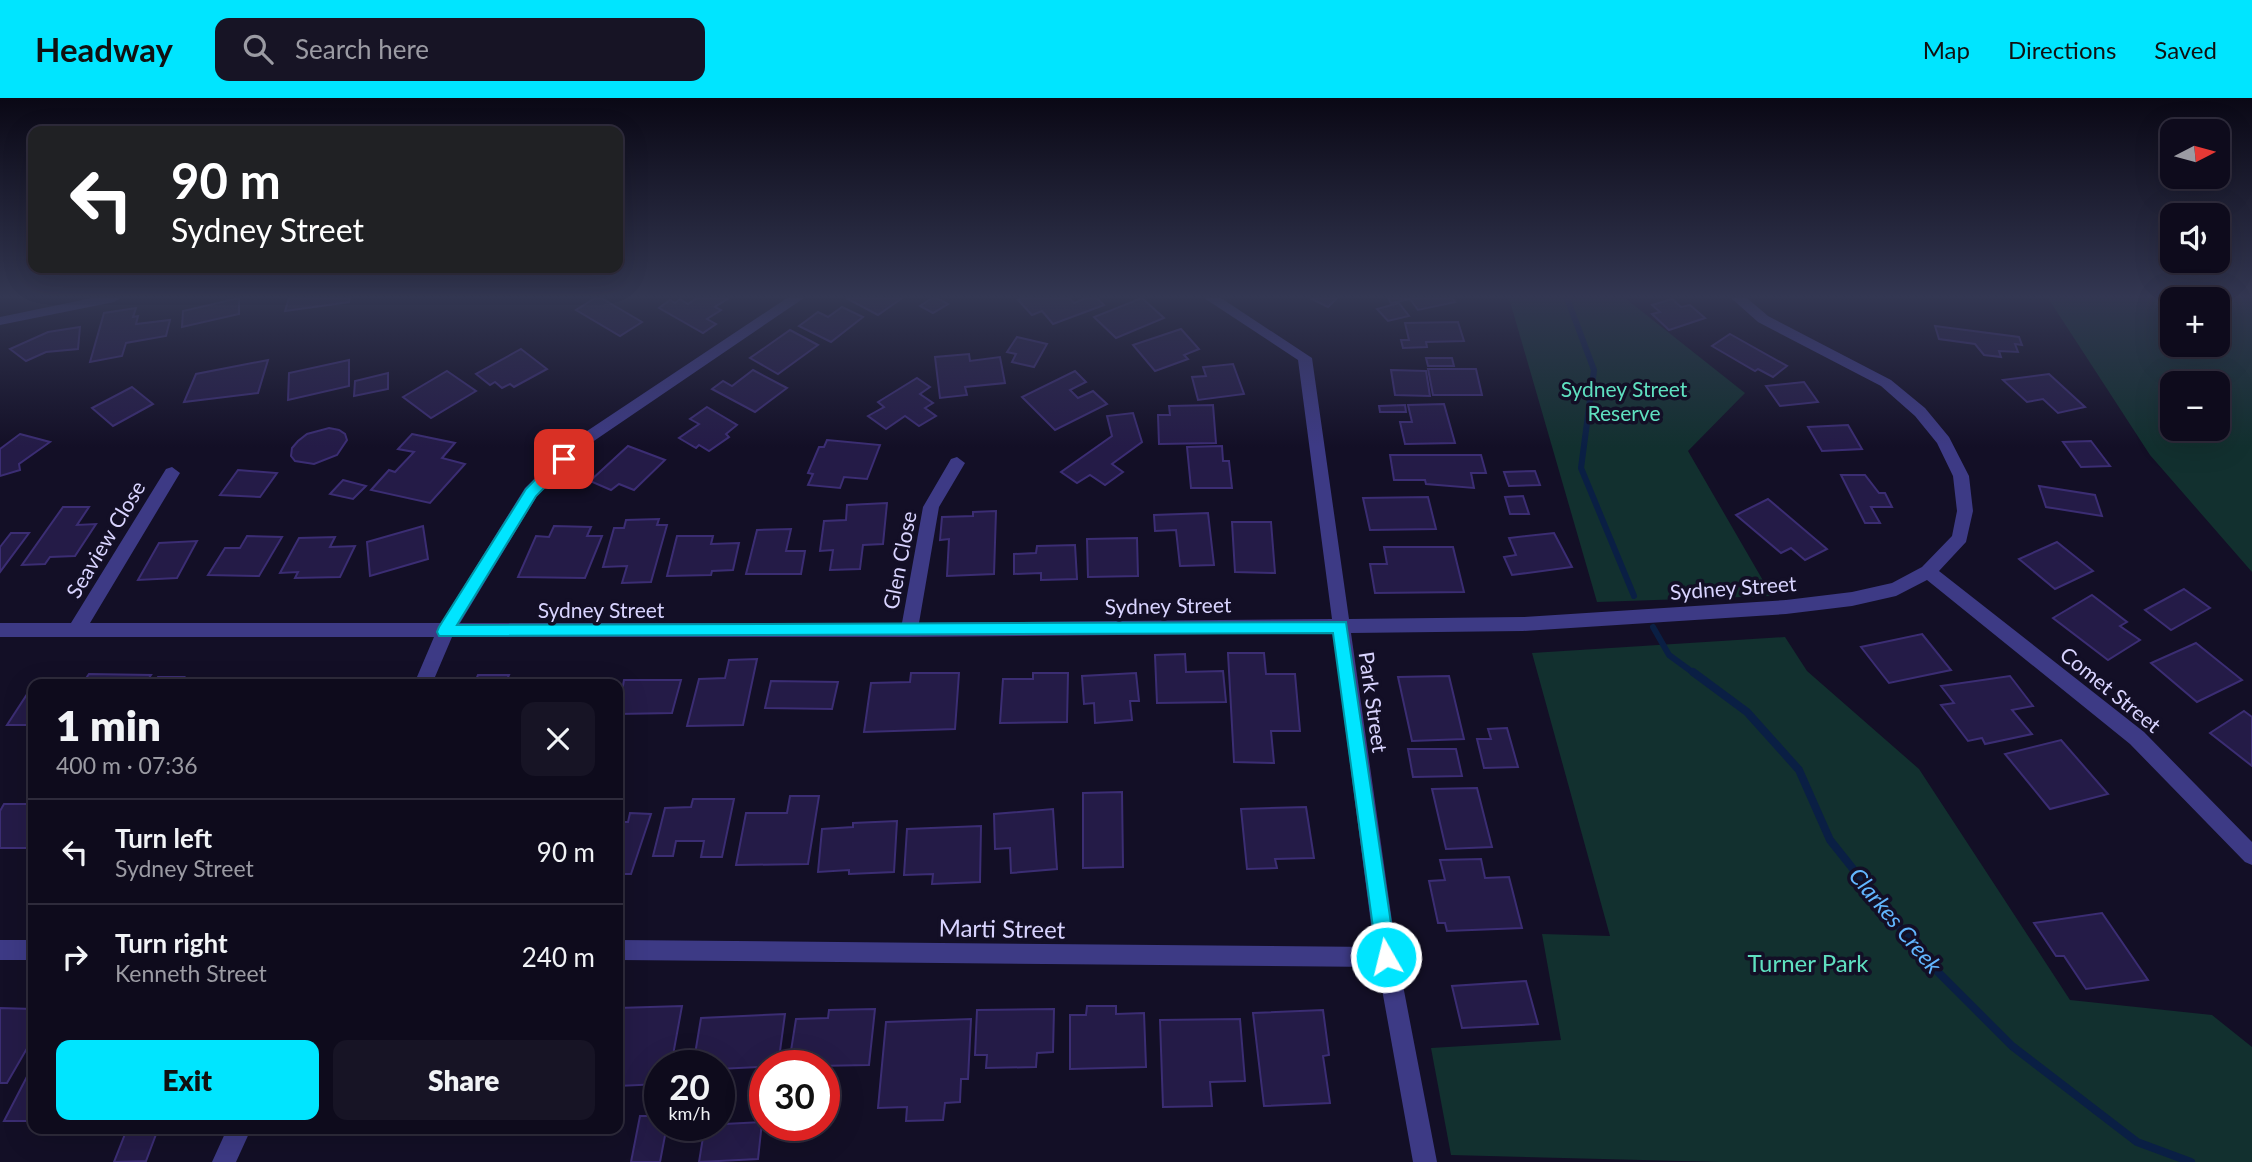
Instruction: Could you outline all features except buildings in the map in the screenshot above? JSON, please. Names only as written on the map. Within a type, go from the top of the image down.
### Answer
[{"type":"street","points":[[425,679],[444,632],[531,492],[580,443],[723,348]]},
{"type":"street","name":"Park Street","points":[[1289,348],[1305,358],[1386,957],[1425,1162]]},
{"type":"street","name":"Sydney Street","points":[[0,630],[444,632],[1523,624],[1786,607],[1852,599],[1896,589],[1928,572],[1959,538],[1965,512],[1961,475],[1944,441],[1920,412],[1886,383],[1818,348]]},
{"type":"street","name":"Glen Close","points":[[909,630],[931,507],[957,463]]},
{"type":"street","name":"Seaview Close","points":[[77,629],[172,473]]},
{"type":"street","name":"Comet Street","points":[[1928,572],[2137,738],[2252,856]]},
{"type":"street","points":[[0,950],[28,950]]},
{"type":"street","name":"Marti Street","points":[[623,950],[1386,957]]},
{"type":"street","points":[[225,1162],[237,1134]]},
{"type":"green space","name":"Sydney Street Reserve","points":[[1523,348],[1688,348],[1745,393],[1688,451],[1772,596],[1597,602]]},
{"type":"green space","points":[[2080,348],[2160,348],[2160,357],[2230,357],[2230,348],[2252,348],[2252,572],[2150,455]]},
{"type":"green space","name":"Turner Park","points":[[1785,637],[1807,671],[1919,769],[2070,1000],[2212,1015],[2252,1047],[2252,1162],[1720,1162],[1451,1155],[1431,1048],[1561,1040],[1542,934],[1610,936],[1532,653]]},
{"type":"waterway","name":"Clarkes Creek","points":[[1586,348],[1594,370],[1581,468],[1634,596]]},
{"type":"waterway","name":"Clarkes Creek","points":[[1653,627],[1669,655],[1695,674]]},
{"type":"waterway","name":"Clarkes Creek","points":[[1693,672],[1747,712],[1799,770],[1830,840],[1925,959],[2012,1046],[2137,1142],[2191,1162]]},
{"type":"route","points":[[564,459],[531,492],[444,632],[1340,626],[1386,957]]}]
